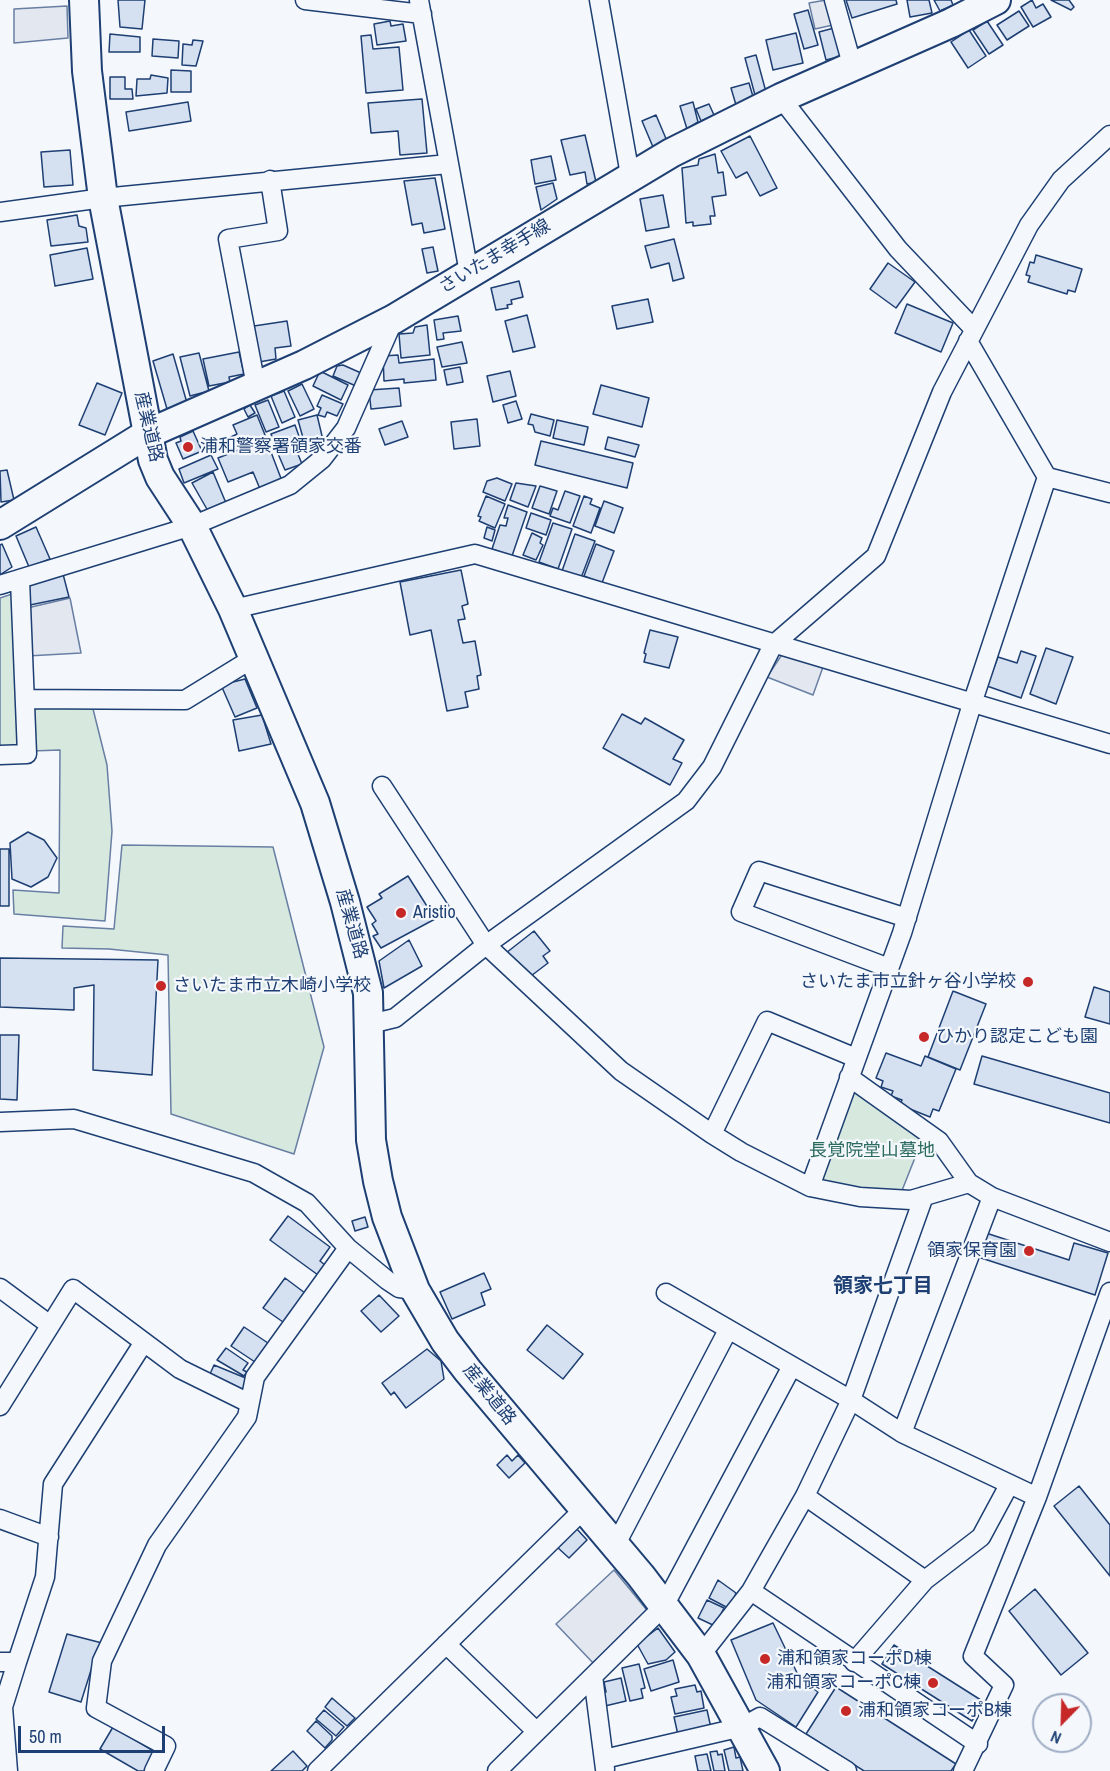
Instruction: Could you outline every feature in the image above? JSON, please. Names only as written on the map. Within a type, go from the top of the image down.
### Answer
[{"type":"main road","name":"産業道路","points":[[84,0],[87,71],[103,198],[147,434],[160,477],[192,526],[234,609],[315,803],[363,968],[370,1024],[370,1105],[375,1161],[387,1217],[416,1290],[445,1341],[664,1606],[701,1655],[765,1771]]},
{"type":"main road","name":"さいたま幸手線","points":[[0,525],[147,434],[256,386],[394,319],[630,176],[782,98],[853,68],[996,0]]},
{"type":"street","points":[[305,0],[420,7],[469,273]]},
{"type":"street","points":[[599,0],[630,176]]},
{"type":"street","points":[[834,0],[853,68]]},
{"type":"street","points":[[782,98],[898,249],[971,335],[1047,477],[972,704],[907,918],[810,1187]]},
{"type":"street","points":[[370,1024],[395,1018],[486,945],[686,801],[712,767],[773,645],[876,556],[942,392],[1029,225],[1061,180],[1110,135]]},
{"type":"street","points":[[0,212],[270,180],[448,164]]},
{"type":"street","points":[[256,386],[228,239],[279,231],[270,180]]},
{"type":"street","points":[[0,585],[192,526],[290,485],[322,459],[346,428],[394,319]]},
{"type":"street","points":[[1047,477],[1110,493]]},
{"type":"street","points":[[234,609],[475,554],[1110,744]]},
{"type":"street","points":[[0,755],[27,754],[20,580]]},
{"type":"street","points":[[26,699],[185,700],[255,657]]},
{"type":"street","points":[[382,786],[486,945],[621,1071],[712,1134],[741,1152],[810,1187],[860,1197],[911,1200],[969,1183]]},
{"type":"street","points":[[890,968],[741,912],[759,871],[907,918]]},
{"type":"street","points":[[712,1134],[767,1021],[856,1058]]},
{"type":"street","points":[[849,1077],[939,1141],[969,1183],[992,1197],[1110,1242]]},
{"type":"street","points":[[0,1122],[74,1119],[254,1173],[308,1203],[348,1248],[399,1288],[416,1290]]},
{"type":"street","points":[[701,1655],[750,1591],[805,1496],[851,1401],[924,1196]]},
{"type":"street","points":[[902,1433],[992,1197]]},
{"type":"street","points":[[154,1771],[166,1746],[96,1708],[102,1661],[157,1545],[247,1417],[255,1377],[348,1248]]},
{"type":"street","points":[[0,1288],[50,1325]]},
{"type":"street","points":[[0,1406],[73,1289],[180,1369],[249,1403]]},
{"type":"street","points":[[963,1771],[978,1744],[1004,1685],[973,1656],[1037,1497],[1110,1292]]},
{"type":"street","points":[[666,1293],[902,1433],[1037,1497]]},
{"type":"street","points":[[615,1546],[728,1330]]},
{"type":"street","points":[[8,1771],[3,1707],[8,1662],[45,1577],[54,1484],[144,1342]]},
{"type":"street","points":[[497,1771],[664,1606],[792,1366]]},
{"type":"street","points":[[854,1662],[925,1580],[981,1537],[1010,1485]]},
{"type":"street","points":[[805,1496],[925,1580]]},
{"type":"street","points":[[317,1771],[584,1509]]},
{"type":"street","points":[[0,1519],[49,1537]]},
{"type":"street","points":[[750,1591],[978,1744]]},
{"type":"street","points":[[446,1644],[536,1731]]},
{"type":"street","points":[[593,1676],[605,1765],[742,1728],[760,1717],[847,1771]]},
{"type":"green space","points":[[15,593],[21,750],[0,750],[0,598]]},
{"type":"green space","points":[[92,705],[107,765],[112,831],[105,921],[14,914],[13,890],[59,893],[60,750],[31,751],[30,708]]},
{"type":"green space","points":[[122,845],[273,847],[324,1047],[294,1154],[171,1114],[168,955],[109,949],[62,948],[63,926],[114,929]]},
{"type":"green space","name":"長覚院堂山墓地","points":[[857,1091],[922,1140],[901,1193],[824,1184],[819,1174],[853,1092]]},
{"type":"shaded area","points":[[826,0],[833,25],[815,29],[809,3]]},
{"type":"shaded area","points":[[67,6],[68,38],[14,43],[14,9]]},
{"type":"shaded area","points":[[70,598],[81,653],[27,656],[23,609]]},
{"type":"shaded area","points":[[783,653],[823,667],[813,695],[767,677]]},
{"type":"shaded area","points":[[614,1570],[646,1609],[646,1617],[595,1665],[556,1624]]},
{"type":"building","points":[[118,0],[145,0],[142,29],[120,27]]},
{"type":"building","points":[[846,0],[896,0],[897,4],[852,18]]},
{"type":"building","points":[[907,0],[929,0],[932,13],[910,17]]},
{"type":"building","points":[[934,0],[951,0],[953,5],[940,11]]},
{"type":"building","points":[[1032,0],[1036,8],[1043,4],[1051,17],[1033,27],[1021,7]]},
{"type":"building","points":[[1051,0],[1069,0],[1074,7],[1071,10]]},
{"type":"building","points":[[808,10],[818,45],[804,49],[794,14]]},
{"type":"building","points":[[1019,11],[1029,26],[1007,40],[997,25]]},
{"type":"building","points":[[390,21],[391,26],[403,24],[406,41],[377,45],[374,24]]},
{"type":"building","points":[[987,21],[1003,45],[989,54],[973,30]]},
{"type":"building","points":[[834,28],[842,56],[826,60],[819,32]]},
{"type":"building","points":[[969,30],[986,56],[968,68],[951,42]]},
{"type":"building","points":[[796,33],[803,63],[773,70],[766,40]]},
{"type":"building","points":[[110,34],[140,37],[140,52],[109,52]]},
{"type":"building","points":[[371,35],[373,49],[399,47],[403,90],[366,93],[361,36]]},
{"type":"building","points":[[153,39],[179,41],[178,58],[152,56]]},
{"type":"building","points":[[193,40],[203,41],[196,66],[182,65],[183,44],[192,45]]},
{"type":"building","points":[[756,55],[766,92],[755,95],[745,58]]},
{"type":"building","points":[[171,70],[191,71],[191,92],[171,92]]},
{"type":"building","points":[[151,75],[168,78],[167,93],[136,96],[137,79],[150,79]]},
{"type":"building","points":[[110,77],[125,77],[125,89],[132,89],[133,99],[110,99]]},
{"type":"building","points":[[749,83],[754,100],[736,105],[731,88]]},
{"type":"building","points":[[422,99],[427,153],[400,155],[398,131],[371,133],[368,103]]},
{"type":"building","points":[[188,102],[191,121],[129,131],[126,112]]},
{"type":"building","points":[[693,102],[698,122],[687,129],[680,106]]},
{"type":"building","points":[[709,104],[714,115],[701,121],[696,109]]},
{"type":"building","points":[[656,115],[667,141],[653,147],[642,121]]},
{"type":"building","points":[[585,135],[596,182],[587,184],[585,172],[570,175],[561,140]]},
{"type":"building","points":[[750,136],[777,188],[760,196],[747,172],[736,178],[721,151]]},
{"type":"building","points":[[70,150],[73,185],[44,187],[41,152]]},
{"type":"building","points":[[715,154],[718,173],[723,172],[726,195],[712,197],[715,216],[710,216],[711,224],[693,226],[693,222],[686,223],[682,168],[698,165],[699,159]]},
{"type":"building","points":[[551,156],[556,180],[535,184],[531,160]]},
{"type":"building","points":[[435,178],[445,229],[424,233],[422,223],[412,225],[404,181]]},
{"type":"building","points":[[553,183],[557,199],[541,210],[536,187]]},
{"type":"building","points":[[663,195],[669,227],[646,231],[640,199]]},
{"type":"building","points":[[77,215],[79,226],[86,228],[88,242],[51,246],[47,220]]},
{"type":"building","points":[[674,239],[684,278],[673,281],[669,263],[651,268],[645,246]]},
{"type":"building","points":[[433,247],[438,271],[427,273],[422,249]]},
{"type":"building","points":[[87,248],[93,279],[55,286],[50,255]]},
{"type":"building","points":[[1036,255],[1082,269],[1075,292],[1068,290],[1067,294],[1028,282],[1030,276],[1026,275],[1030,262],[1034,263]]},
{"type":"building","points":[[888,263],[915,282],[896,308],[870,289]]},
{"type":"building","points":[[519,281],[523,297],[511,300],[512,304],[507,305],[508,308],[496,310],[491,288]]},
{"type":"building","points":[[648,299],[653,322],[617,329],[612,306]]},
{"type":"building","points":[[907,304],[953,323],[941,352],[895,333]]},
{"type":"building","points":[[527,315],[535,347],[513,352],[505,321]]},
{"type":"building","points":[[458,316],[461,331],[443,333],[444,339],[437,340],[434,320]]},
{"type":"building","points":[[287,321],[291,346],[275,348],[276,359],[259,362],[254,326]]},
{"type":"building","points":[[427,325],[430,355],[401,358],[399,334],[413,333],[415,327]]},
{"type":"building","points":[[462,342],[467,363],[442,367],[437,347]]},
{"type":"building","points":[[239,352],[244,374],[229,377],[230,382],[209,386],[203,359]]},
{"type":"building","points":[[199,353],[209,391],[190,396],[180,357]]},
{"type":"building","points":[[173,354],[187,403],[167,409],[153,361]]},
{"type":"building","points":[[398,355],[399,363],[434,359],[436,380],[404,383],[404,379],[384,381],[383,356]]},
{"type":"building","points":[[343,365],[361,373],[356,386],[333,376],[337,366]]},
{"type":"building","points":[[460,367],[463,382],[447,385],[444,370]]},
{"type":"building","points":[[320,371],[348,385],[341,400],[313,386]]},
{"type":"building","points":[[510,371],[516,396],[493,402],[487,376]]},
{"type":"building","points":[[97,383],[122,393],[105,435],[79,425]]},
{"type":"building","points":[[302,384],[314,409],[300,416],[288,391]]},
{"type":"building","points":[[601,385],[649,398],[642,427],[593,414]]},
{"type":"building","points":[[399,388],[401,406],[371,409],[369,390]]},
{"type":"building","points":[[284,391],[295,417],[282,423],[271,396]]},
{"type":"building","points":[[322,395],[343,404],[337,416],[327,412],[325,417],[318,415],[321,408],[317,406]]},
{"type":"building","points":[[268,400],[279,427],[266,432],[255,405]]},
{"type":"building","points":[[516,401],[522,419],[508,423],[503,405]]},
{"type":"building","points":[[250,405],[255,413],[248,417],[244,409]]},
{"type":"building","points":[[531,414],[554,420],[550,436],[535,432],[533,425],[528,424]]},
{"type":"building","points":[[257,415],[265,435],[235,448],[231,437],[237,434],[233,425]]},
{"type":"building","points":[[317,415],[323,440],[305,445],[298,420]]},
{"type":"building","points":[[477,419],[480,446],[454,449],[451,422]]},
{"type":"building","points":[[557,420],[588,427],[584,445],[553,438]]},
{"type":"building","points":[[402,421],[408,437],[385,445],[379,429]]},
{"type":"building","points":[[295,425],[300,439],[276,448],[271,434]]},
{"type":"building","points":[[193,431],[202,451],[183,459],[176,443],[181,441],[180,437]]},
{"type":"building","points":[[608,437],[639,445],[635,457],[605,449]]},
{"type":"building","points":[[266,439],[282,481],[260,489],[253,472],[228,482],[218,458]]},
{"type":"building","points":[[541,441],[633,463],[627,488],[535,465]]},
{"type":"building","points":[[293,442],[302,464],[285,470],[276,449]]},
{"type":"building","points":[[211,455],[218,469],[184,483],[179,469]]},
{"type":"building","points":[[7,470],[14,500],[1,502],[0,471]]},
{"type":"building","points":[[213,472],[226,503],[208,511],[192,483]]},
{"type":"building","points":[[497,478],[512,484],[505,501],[483,492],[487,481]]},
{"type":"building","points":[[516,483],[536,486],[528,507],[510,500]]},
{"type":"building","points":[[540,486],[557,491],[549,514],[532,508]]},
{"type":"building","points":[[565,491],[580,496],[570,523],[550,516],[553,508],[558,510]]},
{"type":"building","points":[[486,496],[505,504],[495,528],[479,521],[481,517],[478,516]]},
{"type":"building","points":[[584,496],[592,499],[590,504],[600,508],[591,533],[573,526]]},
{"type":"building","points":[[604,501],[623,508],[614,533],[595,526]]},
{"type":"building","points":[[508,505],[527,512],[512,556],[492,549],[500,525],[506,526],[508,518],[504,518]]},
{"type":"building","points":[[531,513],[551,520],[546,535],[526,528]]},
{"type":"building","points":[[553,523],[572,529],[558,569],[539,562]]},
{"type":"building","points":[[36,527],[50,559],[29,567],[16,536]]},
{"type":"building","points":[[487,527],[495,530],[492,541],[484,538]]},
{"type":"building","points":[[532,533],[542,538],[540,543],[543,545],[536,560],[523,555]]},
{"type":"building","points":[[575,534],[595,541],[581,578],[562,571]]},
{"type":"building","points":[[2,544],[12,567],[0,575],[0,545]]},
{"type":"building","points":[[596,544],[614,551],[602,583],[584,576]]},
{"type":"building","points":[[461,570],[468,604],[462,606],[465,619],[458,620],[463,643],[475,641],[481,675],[477,676],[479,689],[465,692],[468,707],[447,711],[431,630],[410,635],[400,582]]},
{"type":"building","points":[[63,574],[69,597],[30,605],[26,584]]},
{"type":"building","points":[[650,630],[678,637],[669,668],[644,662]]},
{"type":"building","points":[[1046,648],[1073,657],[1056,704],[1030,694]]},
{"type":"building","points":[[1021,651],[1036,656],[1021,698],[987,686],[998,657],[1017,663]]},
{"type":"building","points":[[245,679],[257,708],[235,717],[221,685]]},
{"type":"building","points":[[622,714],[641,724],[645,718],[684,740],[673,759],[682,763],[670,785],[603,748]]},
{"type":"building","points":[[262,715],[271,744],[239,751],[233,720]]},
{"type":"building","points":[[28,832],[44,840],[57,858],[48,877],[31,887],[12,879],[10,843]]},
{"type":"building","points":[[0,849],[9,849],[9,906],[0,906]]},
{"type":"building","name":"Aristio","points":[[408,876],[435,919],[381,948],[373,936],[378,934],[372,924],[376,921],[367,907],[382,898],[379,894]]},
{"type":"building","points":[[534,931],[550,951],[543,956],[548,963],[527,979],[506,953]]},
{"type":"building","points":[[409,940],[422,966],[384,988],[379,961]]},
{"type":"building","points":[[0,958],[158,960],[152,1075],[93,1070],[94,985],[74,988],[74,1010],[0,1007]]},
{"type":"building","points":[[1094,987],[1110,992],[1110,1024],[1085,1017]]},
{"type":"building","points":[[953,991],[986,1004],[960,1070],[928,1057]]},
{"type":"building","points":[[0,1035],[19,1035],[17,1100],[0,1099]]},
{"type":"building","points":[[886,1053],[921,1066],[925,1056],[956,1069],[939,1111],[933,1109],[930,1117],[900,1105],[902,1100],[891,1096],[893,1091],[881,1087],[883,1081],[876,1078]]},
{"type":"building","points":[[982,1056],[1110,1093],[1110,1123],[974,1084]]},
{"type":"building","points":[[288,1216],[330,1247],[320,1261],[325,1265],[318,1275],[270,1240]]},
{"type":"building","points":[[365,1217],[368,1227],[355,1231],[352,1221]]},
{"type":"building","points":[[986,1233],[1069,1260],[1074,1243],[1108,1253],[1095,1295],[978,1257]]},
{"type":"building","points":[[484,1273],[491,1289],[481,1293],[485,1305],[452,1319],[440,1292]]},
{"type":"building","points":[[285,1278],[305,1293],[283,1322],[263,1308]]},
{"type":"building","points":[[379,1295],[399,1316],[381,1332],[361,1311]]},
{"type":"building","points":[[547,1325],[583,1354],[563,1379],[527,1350]]},
{"type":"building","points":[[244,1327],[268,1343],[255,1362],[231,1346]]},
{"type":"building","points":[[226,1348],[248,1363],[243,1370],[247,1372],[244,1376],[217,1360]]},
{"type":"building","points":[[427,1349],[441,1361],[444,1379],[406,1408],[394,1392],[391,1395],[382,1383]]},
{"type":"building","points":[[214,1365],[248,1379],[244,1390],[210,1374]]},
{"type":"building","points":[[507,1455],[512,1461],[518,1455],[525,1463],[509,1478],[497,1465]]},
{"type":"building","points":[[1079,1486],[1110,1525],[1110,1576],[1054,1506]]},
{"type":"building","points":[[576,1528],[587,1540],[569,1558],[557,1547]]},
{"type":"building","points":[[718,1580],[736,1593],[730,1609],[709,1598]]},
{"type":"building","points":[[1035,1589],[1088,1653],[1061,1675],[1009,1611]]},
{"type":"building","points":[[707,1600],[724,1608],[715,1626],[698,1618]]},
{"type":"building","name":"浦和領家コーポD棟","points":[[773,1623],[800,1679],[818,1692],[796,1727],[756,1700],[731,1640]]},
{"type":"building","points":[[658,1628],[675,1652],[666,1660],[648,1664],[637,1644]]},
{"type":"building","points":[[67,1634],[106,1644],[98,1669],[92,1667],[81,1702],[49,1692]]},
{"type":"building","name":"浦和領家コーポC棟","points":[[894,1645],[984,1702],[972,1721],[882,1664]]},
{"type":"building","points":[[673,1660],[679,1682],[651,1691],[644,1669]]},
{"type":"building","points":[[639,1664],[645,1688],[641,1689],[643,1698],[630,1701],[622,1668]]},
{"type":"building","points":[[621,1678],[626,1701],[605,1706],[602,1693],[606,1692],[604,1682]]},
{"type":"building","points":[[695,1685],[697,1692],[701,1691],[704,1708],[675,1714],[671,1697],[677,1696],[675,1689]]},
{"type":"building","name":"浦和領家コーポB棟","points":[[836,1687],[956,1764],[951,1771],[864,1771],[806,1734]]},
{"type":"building","points":[[332,1698],[355,1718],[347,1726],[325,1707]]},
{"type":"building","points":[[324,1710],[344,1727],[336,1736],[316,1719]]},
{"type":"building","points":[[707,1710],[711,1728],[678,1735],[674,1717]]},
{"type":"building","points":[[316,1721],[332,1736],[332,1740],[325,1748],[307,1731]]},
{"type":"building","points":[[113,1727],[157,1753],[147,1771],[138,1771],[100,1749]]},
{"type":"building","points":[[734,1747],[736,1758],[740,1757],[743,1771],[729,1771],[724,1750]]},
{"type":"building","points":[[293,1751],[307,1766],[302,1771],[271,1771]]},
{"type":"building","points":[[717,1751],[718,1755],[722,1754],[725,1771],[714,1771],[710,1752]]},
{"type":"building","points":[[707,1754],[711,1771],[698,1771],[695,1756]]},
{"type":"place","name":"浦和警察署領家交番","points":[[188,447]]},
{"type":"place","name":"Aristio","points":[[401,913]]},
{"type":"place","name":"さいたま市立針ヶ谷小学校","points":[[1028,982]]},
{"type":"place","name":"さいたま市立木崎小学校","points":[[161,986]]},
{"type":"place","name":"ひかり認定こども園","points":[[924,1037]]},
{"type":"place","name":"領家保育園","points":[[1029,1251]]},
{"type":"place","name":"浦和領家コーポD棟","points":[[765,1659]]},
{"type":"place","name":"浦和領家コーポC棟","points":[[933,1683]]},
{"type":"place","name":"浦和領家コーポB棟","points":[[846,1711]]},
{"type":"district","name":"領家七丁目","points":[[883,1287]]}]
